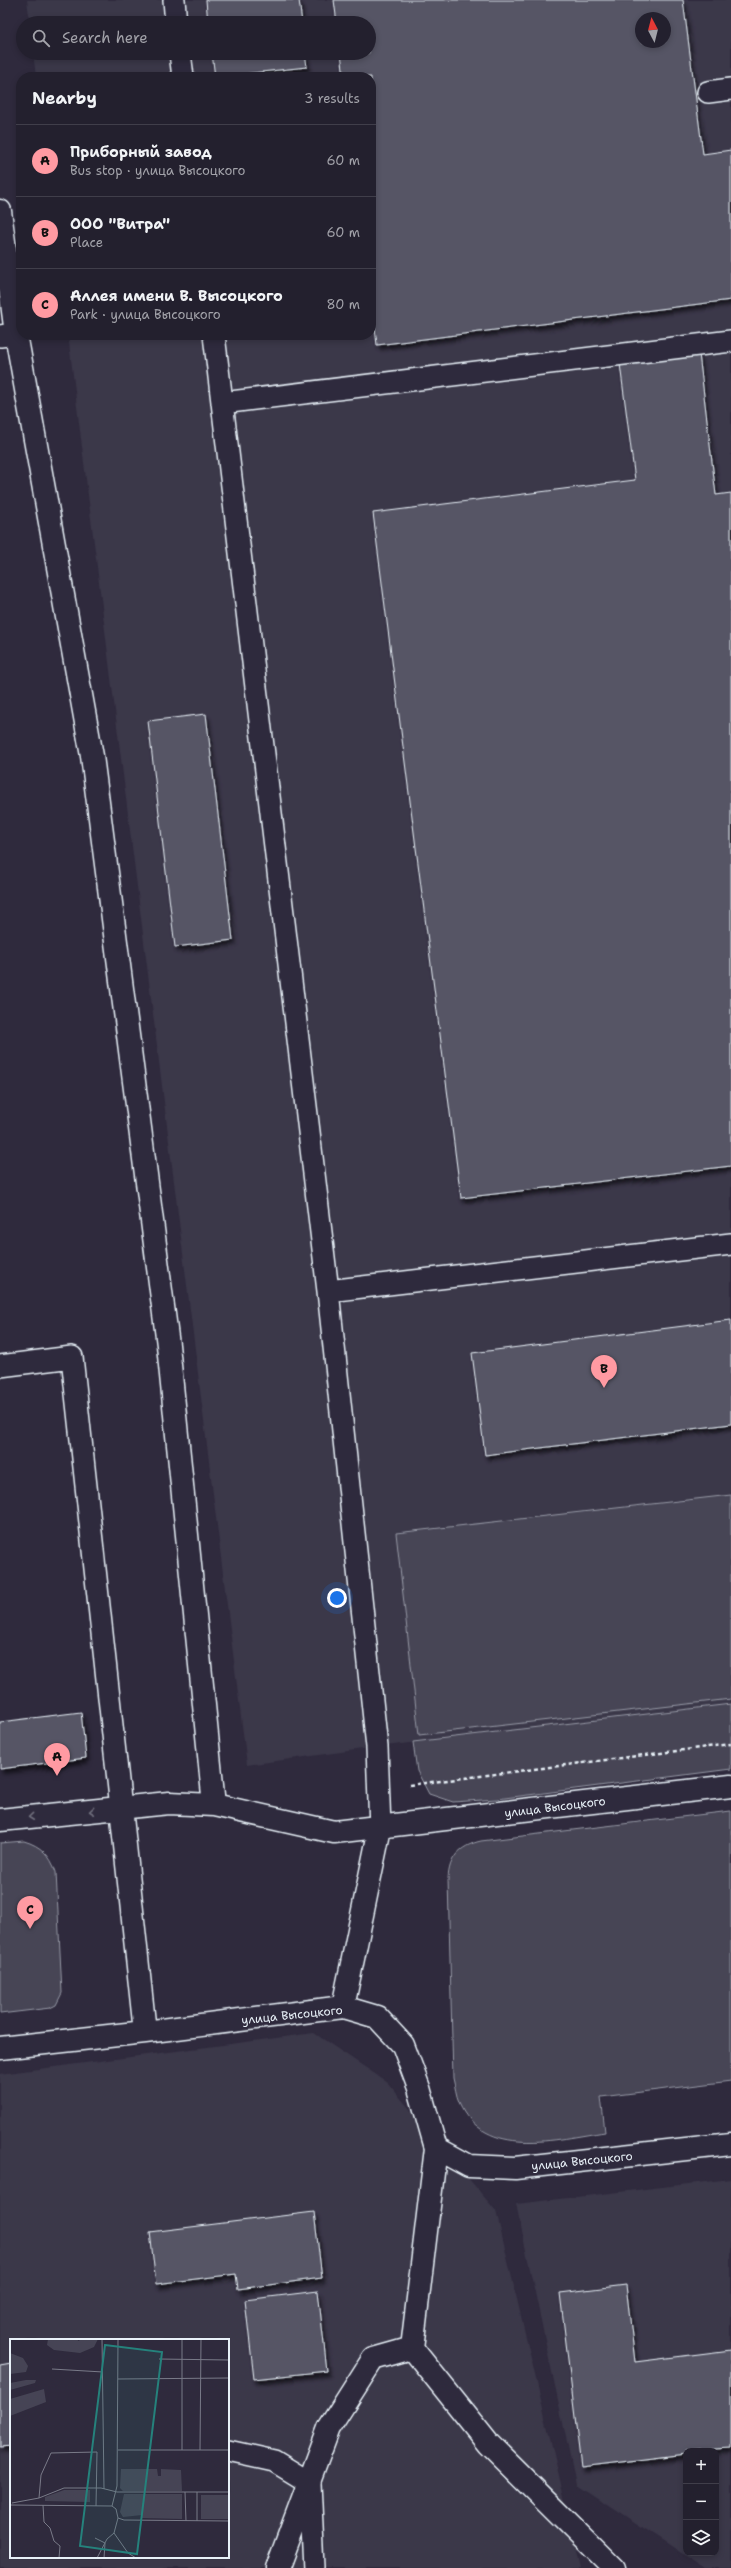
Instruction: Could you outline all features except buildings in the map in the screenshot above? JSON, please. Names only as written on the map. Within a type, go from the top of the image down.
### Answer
[{"type":"street","points":[[0,211],[8,335],[92,756],[168,1345],[214,1805]]},
{"type":"street","name":"улица Высоцкого","points":[[121,1808],[169,1804],[214,1805],[334,1832],[380,1828],[731,1786]]},
{"type":"street","points":[[0,1820],[121,1808],[145,2032]]},
{"type":"street","points":[[343,2007],[380,1828]]},
{"type":"street","name":"улица Высоцкого","points":[[0,2048],[145,2032],[343,2007],[377,2017],[403,2045],[419,2088],[436,2148],[469,2166],[515,2168],[731,2144]]},
{"type":"street","points":[[436,2148],[412,2348],[488,2444],[614,2568]]},
{"type":"street","points":[[277,2568],[310,2483],[329,2428],[373,2359],[412,2348]]},
{"type":"lane","points":[[174,0],[175,16]]},
{"type":"lane","points":[[181,60],[182,72]]},
{"type":"lane","points":[[708,92],[731,89]]},
{"type":"lane","points":[[215,340],[328,1292],[377,1747],[380,1828]]},
{"type":"lane","points":[[222,403],[731,341]]},
{"type":"lane","points":[[328,1292],[731,1244]]},
{"type":"lane","points":[[0,1366],[72,1357],[121,1808]]},
{"type":"lane","points":[[229,2451],[274,2461],[310,2483],[314,2568]]},
{"type":"path","points":[[378,1789],[731,1744]]},
{"type":"shaded area","points":[[27,0],[731,0],[731,1704],[377,1747],[247,1765],[69,340],[376,340],[376,72],[35,72],[34,60],[376,60],[376,16],[29,16]]},
{"type":"shaded area","points":[[731,1495],[731,1699],[419,1735],[396,1533]]},
{"type":"shaded area","points":[[731,1704],[731,1769],[497,1799],[453,1802],[429,1794],[417,1771],[413,1742]]},
{"type":"shaded area","points":[[731,1811],[731,2081],[601,2097],[605,2132],[566,2138],[545,2141],[504,2139],[486,2132],[471,2120],[459,2102],[453,2078],[448,1879],[450,1865],[457,1854],[467,1846],[481,1841]]},
{"type":"shaded area","points":[[24,1841],[44,1852],[54,1866],[56,1872],[62,1993],[56,2005],[50,2008],[0,2014],[0,1843]]},
{"type":"shaded area","points":[[314,2033],[387,2082],[496,2211],[581,2568],[0,2568],[0,2074]]},
{"type":"shaded area","points":[[731,2179],[731,2568],[705,2568],[687,2556],[719,2556],[719,2448],[683,2448],[683,2554],[576,2484],[516,2204]]},
{"type":"place","name":"ООО \"Витра\"","points":[[604,1388]]},
{"type":"place","name":"Приборный завод","points":[[57,1776]]},
{"type":"place","name":"Аллея имени В. Высоцкого","points":[[30,1929]]}]
